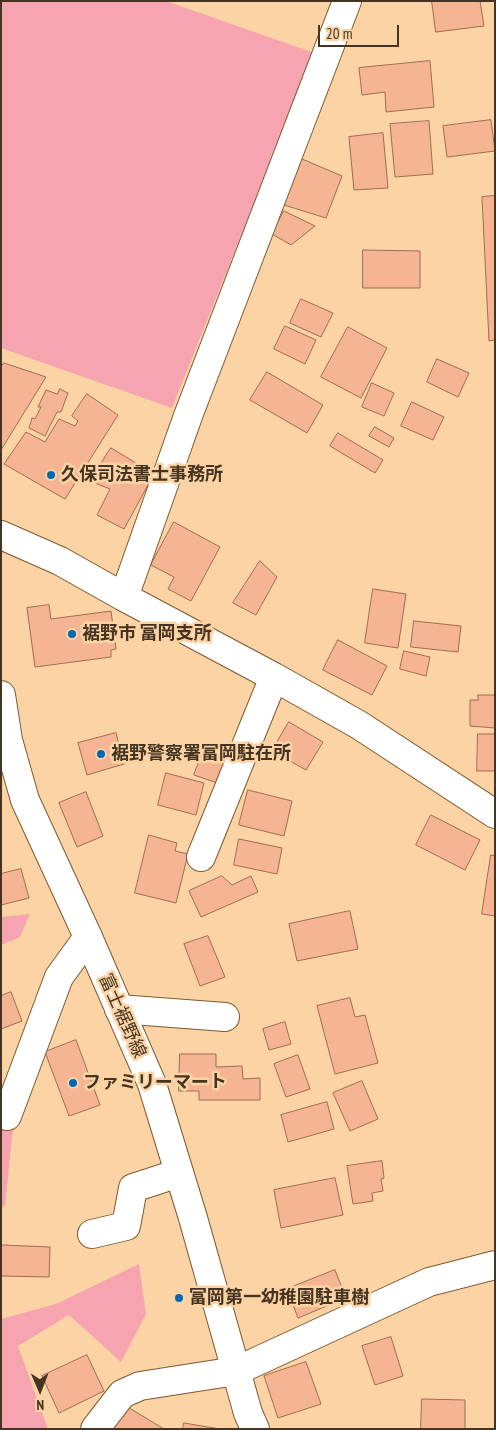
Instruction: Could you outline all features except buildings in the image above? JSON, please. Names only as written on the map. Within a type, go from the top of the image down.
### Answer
[{"type":"street","points":[[124,597],[188,416],[347,1]]},
{"type":"street","points":[[1,535],[60,561],[274,676],[359,725],[495,814]]},
{"type":"street","points":[[201,857],[274,676]]},
{"type":"street","name":"富士裾野線","points":[[1,695],[5,740],[25,800],[88,937],[152,1084],[248,1413],[255,1429]]},
{"type":"street","points":[[7,1116],[59,977],[88,937]]},
{"type":"street","points":[[119,1009],[225,1018]]},
{"type":"street","points":[[92,1234],[126,1226],[133,1188],[179,1173]]},
{"type":"street","points":[[95,1429],[122,1394],[140,1386],[236,1371],[429,1282],[495,1265]]},
{"type":"shaded area","points":[[1,1],[166,1],[314,53],[172,408],[1,348]]},
{"type":"shaded area","points":[[30,914],[20,937],[1,945],[1,917]]},
{"type":"shaded area","points":[[1,1126],[13,1129],[5,1206],[1,1208]]},
{"type":"shaded area","points":[[139,1264],[146,1314],[121,1362],[69,1315],[18,1346],[48,1429],[1,1429],[1,1319],[56,1304]]},
{"type":"place","name":"久保司法書士事務所","points":[[51,475]]},
{"type":"place","name":"裾野市 富岡支所","points":[[72,634]]},
{"type":"place","name":"裾野警察署富岡駐在所","points":[[101,754]]},
{"type":"place","name":"ファミリーマート","points":[[73,1083]]},
{"type":"place","name":"富岡第一幼稚園駐車樹","points":[[179,1298]]}]
